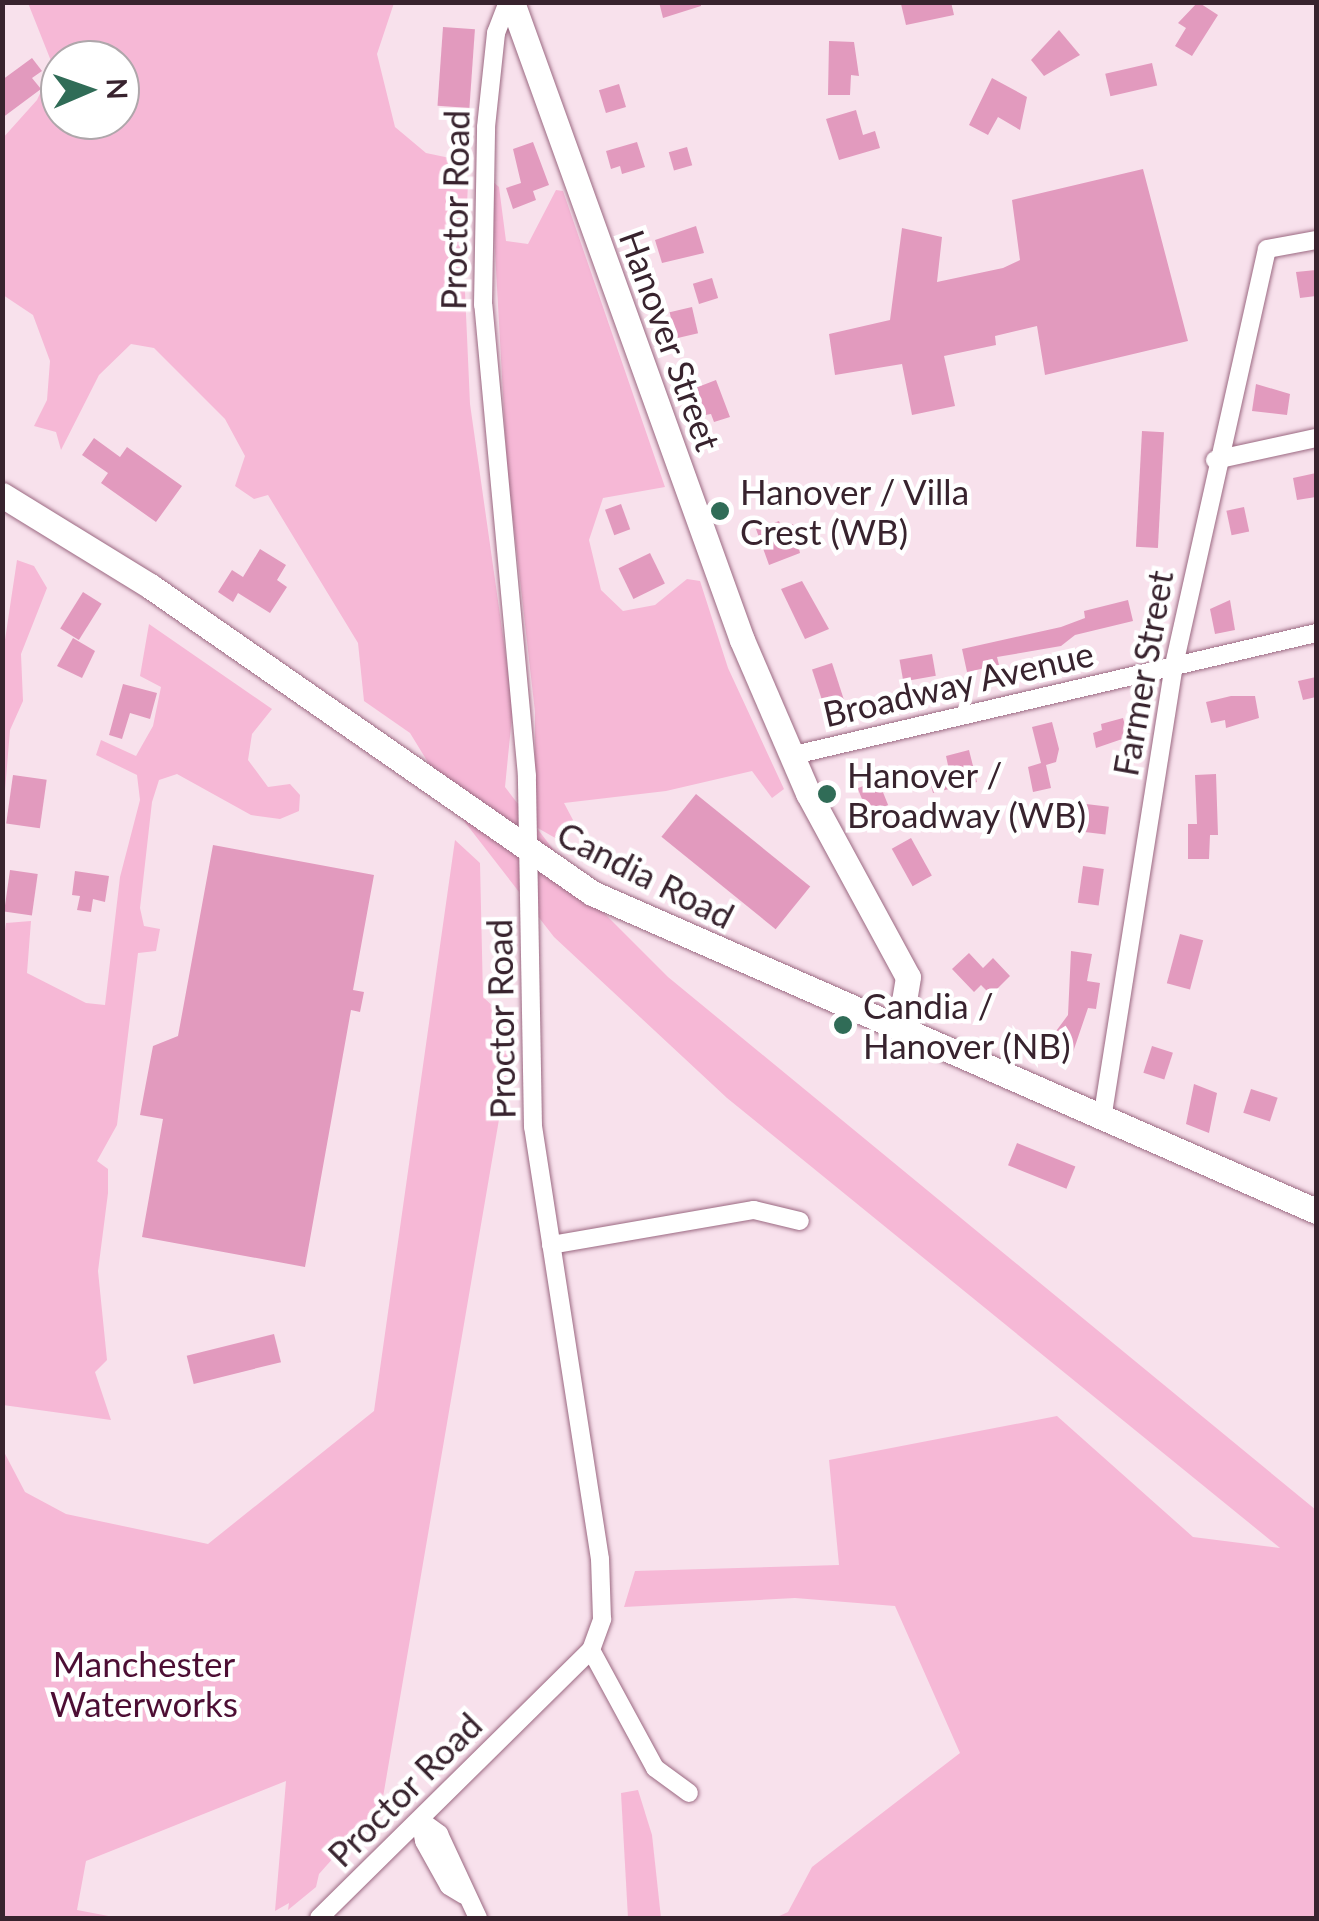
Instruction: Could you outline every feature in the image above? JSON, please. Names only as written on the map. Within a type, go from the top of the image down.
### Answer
[{"type":"main road","name":"Hanover Street","points":[[510,2],[723,591],[790,756],[908,977],[900,1025]]},
{"type":"main road","name":"Candia Road","points":[[2,495],[150,586],[528,854],[679,934],[1103,1113],[1316,1211]]},
{"type":"street","name":"Proctor Road","points":[[319,1918],[591,1650],[602,1619],[600,1559],[551,1245],[530,1076],[528,854],[483,305],[488,111],[496,33],[510,2]]},
{"type":"street","name":"Farmer Street","points":[[1103,1113],[1174,666],[1215,460],[1266,249],[1316,240]]},
{"type":"street","points":[[1215,460],[1316,438]]},
{"type":"street","name":"Broadway Avenue","points":[[790,756],[1316,633]]},
{"type":"street","points":[[551,1245],[754,1210],[800,1221]]},
{"type":"street","points":[[591,1650],[654,1768],[689,1793]]},
{"type":"street","points":[[420,1820],[439,1834],[462,1874],[464,1895],[478,1918]]},
{"type":"green space","points":[[28,3],[394,3],[377,54],[395,127],[426,153],[469,162],[464,269],[470,404],[513,706],[505,787],[535,826],[535,712],[507,466],[491,180],[499,187],[506,241],[528,244],[556,190],[563,191],[665,487],[603,498],[589,540],[601,590],[623,611],[655,605],[687,579],[700,581],[728,668],[784,789],[772,798],[752,771],[666,791],[564,803],[573,820],[557,839],[536,827],[595,904],[668,977],[1316,1510],[1316,1918],[775,1918],[788,1912],[812,1867],[960,1753],[895,1606],[795,1598],[624,1607],[635,1571],[839,1565],[829,1460],[1057,1416],[1193,1537],[1280,1548],[727,1098],[554,937],[464,821],[410,733],[364,701],[358,643],[268,495],[254,499],[235,486],[245,456],[225,419],[154,348],[131,344],[99,375],[61,450],[56,432],[34,426],[47,400],[50,361],[33,315],[3,295],[2,139],[40,94],[40,140],[140,140],[140,40],[43,40]]},
{"type":"green space","points":[[17,560],[34,566],[47,588],[21,654],[23,701],[10,730],[3,815],[3,653]]},
{"type":"green space","points":[[149,624],[272,709],[252,734],[248,760],[268,787],[290,784],[300,795],[299,811],[280,819],[251,815],[177,774],[159,780],[152,802],[140,908],[144,926],[160,929],[156,951],[138,953],[117,1125],[97,1161],[108,1169],[98,1271],[107,1360],[95,1372],[111,1420],[3,1405],[2,952],[6,923],[31,921],[27,973],[86,1003],[105,1005],[120,877],[140,800],[137,775],[96,755],[101,740],[136,756],[153,726],[161,687],[140,676]]},
{"type":"green space","name":"Manchester Waterworks","points":[[455,840],[480,863],[483,997],[509,1021],[509,1061],[382,1803],[319,1874],[316,1887],[288,1910],[289,1903],[275,1911],[286,1781],[86,1861],[77,1910],[119,1918],[3,1918],[3,1450],[25,1492],[66,1514],[208,1544],[374,1411]]},
{"type":"green space","points":[[638,1790],[652,1835],[661,1918],[628,1918],[621,1793]]},
{"type":"building","points":[[659,2],[701,2],[701,6],[663,18]]},
{"type":"building","points":[[951,2],[954,15],[906,25],[901,4]]},
{"type":"building","points":[[1198,2],[1218,15],[1192,56],[1175,46],[1186,28],[1178,23]]},
{"type":"building","points":[[443,27],[475,29],[469,108],[437,106]]},
{"type":"building","points":[[1059,30],[1080,55],[1044,76],[1031,60]]},
{"type":"building","points":[[829,41],[854,42],[859,76],[851,75],[850,95],[828,95]]},
{"type":"building","points":[[32,58],[40,68],[32,78],[40,90],[2,118],[2,80]]},
{"type":"building","points":[[1152,63],[1157,85],[1110,96],[1105,74]]},
{"type":"building","points":[[992,78],[1027,97],[1020,130],[998,117],[988,135],[969,125]]},
{"type":"building","points":[[619,84],[626,107],[606,113],[599,90]]},
{"type":"building","points":[[856,110],[863,135],[875,131],[880,148],[839,160],[826,119]]},
{"type":"building","points":[[533,142],[549,185],[533,191],[536,200],[513,209],[506,188],[521,183],[513,149]]},
{"type":"building","points":[[637,142],[645,167],[622,174],[620,166],[611,169],[606,151]]},
{"type":"building","points":[[687,147],[692,165],[674,171],[669,152]]},
{"type":"building","points":[[1143,169],[1188,341],[1045,375],[1037,326],[995,336],[996,345],[944,356],[955,406],[912,415],[902,364],[835,375],[829,334],[890,320],[902,228],[942,237],[937,282],[1003,268],[1020,260],[1012,200]]},
{"type":"building","points":[[696,226],[704,253],[662,263],[655,240]]},
{"type":"building","points":[[1316,270],[1316,296],[1300,298],[1296,272]]},
{"type":"building","points":[[712,278],[718,298],[699,304],[693,284]]},
{"type":"building","points":[[692,307],[698,333],[676,338],[670,312]]},
{"type":"building","points":[[716,380],[730,417],[714,422],[711,414],[694,417],[685,392]]},
{"type":"building","points":[[1256,384],[1290,394],[1287,415],[1252,411]]},
{"type":"building","points":[[1142,431],[1164,432],[1158,548],[1136,547]]},
{"type":"building","points":[[94,438],[120,457],[127,447],[182,486],[156,522],[101,483],[108,473],[82,455]]},
{"type":"building","points":[[1316,473],[1316,497],[1297,500],[1293,478]]},
{"type":"building","points":[[621,504],[630,529],[614,535],[605,510]]},
{"type":"building","points":[[1244,507],[1249,531],[1232,535],[1226,511]]},
{"type":"building","points":[[779,521],[782,528],[793,524],[800,553],[769,565],[756,529]]},
{"type":"building","points":[[260,549],[286,565],[277,580],[287,587],[270,613],[238,593],[233,602],[218,592],[232,570],[243,577]]},
{"type":"building","points":[[650,553],[665,584],[633,599],[619,568]]},
{"type":"building","points":[[802,581],[829,629],[805,639],[781,589]]},
{"type":"building","points":[[83,592],[102,604],[79,640],[60,628]]},
{"type":"building","points":[[1128,600],[1133,621],[1075,635],[1061,646],[997,657],[999,665],[967,672],[962,649],[1061,627],[1085,618],[1084,611]]},
{"type":"building","points":[[1230,600],[1235,630],[1215,634],[1210,609]]},
{"type":"building","points":[[73,638],[95,651],[82,678],[57,666]]},
{"type":"building","points":[[932,654],[936,676],[903,681],[900,660]]},
{"type":"building","points":[[832,663],[847,709],[827,715],[812,669]]},
{"type":"building","points":[[1316,677],[1316,697],[1303,700],[1298,681]]},
{"type":"building","points":[[123,684],[157,693],[150,719],[130,713],[122,739],[109,735]]},
{"type":"building","points":[[1255,696],[1259,718],[1226,728],[1225,720],[1211,723],[1206,702]]},
{"type":"building","points":[[1123,718],[1128,737],[1096,748],[1093,733],[1102,730],[1101,724]]},
{"type":"building","points":[[1052,722],[1059,749],[1056,762],[1046,765],[1051,788],[1033,792],[1028,767],[1041,763],[1032,727]]},
{"type":"building","points":[[969,750],[977,782],[933,793],[928,775],[949,770],[946,756]]},
{"type":"building","points":[[1216,774],[1218,835],[1210,835],[1209,859],[1188,859],[1188,824],[1197,824],[1195,775]]},
{"type":"building","points":[[13,775],[47,780],[40,828],[6,824]]},
{"type":"building","points":[[878,780],[888,805],[868,813],[858,788]]},
{"type":"building","points":[[696,794],[810,887],[776,929],[661,837]]},
{"type":"building","points":[[1086,804],[1109,807],[1105,835],[1083,832]]},
{"type":"building","points":[[911,838],[932,876],[913,886],[892,849]]},
{"type":"building","points":[[213,845],[374,875],[353,990],[364,992],[360,1012],[351,1010],[305,1267],[142,1237],[163,1119],[140,1115],[153,1046],[178,1036]]},
{"type":"building","points":[[1083,866],[1104,869],[1099,906],[1078,903]]},
{"type":"building","points":[[10,870],[38,874],[32,915],[4,912]]},
{"type":"building","points":[[75,871],[109,876],[105,902],[93,899],[91,912],[77,910],[80,896],[72,895]]},
{"type":"building","points":[[1180,934],[1203,940],[1190,989],[1167,983]]},
{"type":"building","points":[[1071,951],[1092,954],[1087,981],[1100,983],[1096,1009],[1088,1008],[1072,1055],[1045,1046],[1068,1015]]},
{"type":"building","points":[[969,953],[983,968],[993,958],[1010,976],[991,995],[981,985],[974,992],[952,969]]},
{"type":"building","points":[[1152,1046],[1173,1053],[1164,1079],[1143,1073]]},
{"type":"building","points":[[1194,1084],[1217,1093],[1209,1133],[1186,1124]]},
{"type":"building","points":[[1251,1089],[1278,1098],[1270,1121],[1243,1113]]},
{"type":"building","points":[[1017,1143],[1075,1167],[1066,1189],[1008,1165]]},
{"type":"building","points":[[274,1334],[281,1362],[194,1384],[187,1356]]},
{"type":"place","name":"Hanover / Villa Crest (WB)","points":[[720,511]]},
{"type":"place","name":"Hanover / Broadway (WB)","points":[[827,794]]},
{"type":"place","name":"Candia / Hanover (NB)","points":[[843,1025]]}]
